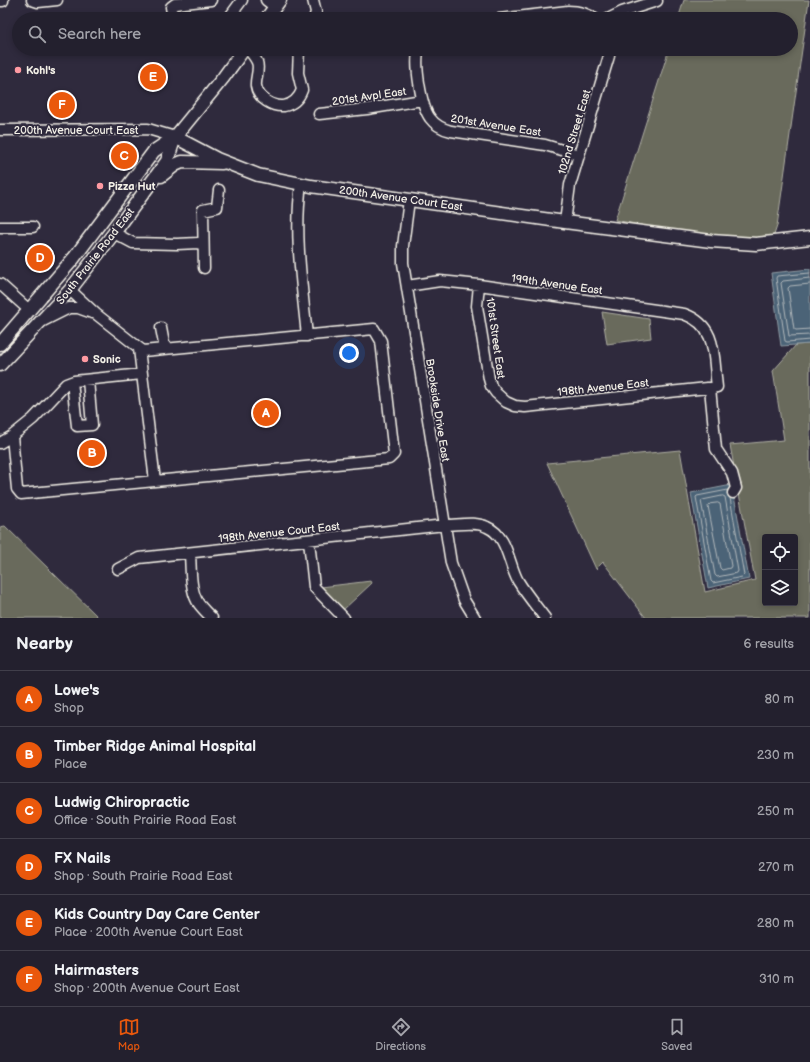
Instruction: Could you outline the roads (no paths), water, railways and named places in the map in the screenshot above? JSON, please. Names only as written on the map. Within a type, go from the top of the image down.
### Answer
[{"type":"main road","points":[[269,12],[274,2]]},
{"type":"main road","name":"South Prairie Road East","points":[[0,344],[74,258],[154,151],[175,137],[239,56]]},
{"type":"main road","name":"South Prairie Road East","points":[[0,365],[70,290],[114,233],[167,161],[175,137]]},
{"type":"main road","name":"200th Avenue Court East","points":[[175,137],[217,159],[258,175],[301,184],[565,222],[729,243],[756,244],[810,238]]},
{"type":"main road","points":[[151,182],[175,164],[182,162],[230,164]]},
{"type":"street","points":[[32,0],[38,2],[57,0]]},
{"type":"street","points":[[172,12],[172,7],[175,4],[211,0]]},
{"type":"street","points":[[233,12],[242,0]]},
{"type":"street","points":[[313,0],[316,12]]},
{"type":"street","points":[[622,12],[657,1]]},
{"type":"street","points":[[559,12],[580,12]]},
{"type":"street","points":[[253,56],[257,61],[258,66],[256,86],[259,93],[267,102],[274,105],[284,106],[291,104],[296,100],[302,90],[298,73],[299,56]]},
{"type":"street","points":[[418,56],[417,63],[422,100]]},
{"type":"street","name":"102nd Street East","points":[[565,222],[570,185],[609,56]]},
{"type":"street","name":"201st Avpl East","points":[[319,114],[366,109],[422,100]]},
{"type":"street","name":"201st Avenue East","points":[[422,100],[425,109],[435,123],[443,129],[451,132],[545,145],[579,155]]},
{"type":"street","name":"200th Avenue Court East","points":[[0,130],[148,129],[175,137]]},
{"type":"street","points":[[301,184],[298,206],[299,258],[307,336]]},
{"type":"street","points":[[204,268],[203,210],[217,207],[219,190]]},
{"type":"street","name":"Brookside Drive East","points":[[409,200],[403,246],[403,263],[451,563],[457,584],[464,600],[475,618]]},
{"type":"street","points":[[0,227],[33,227]]},
{"type":"street","points":[[114,233],[133,243],[198,243],[203,245]]},
{"type":"street","name":"199th Avenue East","points":[[407,286],[440,281],[479,285],[684,314],[692,317],[702,324],[710,336],[712,344],[713,387]]},
{"type":"street","points":[[0,284],[29,310]]},
{"type":"street","name":"101st Street East","points":[[479,285],[477,306],[489,378],[496,393]]},
{"type":"street","points":[[12,436],[17,490],[21,494],[389,459],[394,454],[381,341],[374,329],[143,351],[96,314],[70,290]]},
{"type":"street","points":[[40,322],[69,308],[78,308],[96,314]]},
{"type":"street","points":[[161,328],[165,349]]},
{"type":"street","points":[[139,349],[154,481]]},
{"type":"street","points":[[0,444],[33,419],[66,384],[72,382],[142,374]]},
{"type":"street","points":[[72,382],[76,426],[92,425],[88,380]]},
{"type":"street","points":[[713,387],[716,449],[732,473],[736,488],[733,493]]},
{"type":"street","name":"198th Avenue East","points":[[496,393],[506,402],[515,406],[525,407],[713,387]]},
{"type":"street","name":"198th Avenue Court East","points":[[118,569],[139,558],[309,541],[445,525],[477,524],[486,526],[495,531],[501,538],[518,580],[545,618]]},
{"type":"street","points":[[309,541],[314,587],[344,618]]},
{"type":"street","points":[[190,553],[194,594],[201,607],[212,618]]},
{"type":"water","points":[[810,269],[810,344],[781,346],[771,273]]},
{"type":"water","points":[[732,485],[749,579],[708,588],[691,493]]},
{"type":"place","name":"Kohl's","points":[[18,70]]},
{"type":"place","name":"Kids Country Day Care Center","points":[[153,77]]},
{"type":"place","name":"Hairmasters","points":[[62,105]]},
{"type":"place","name":"Ludwig Chiropractic","points":[[124,156]]},
{"type":"place","name":"Pizza Hut","points":[[100,186]]},
{"type":"place","name":"FX Nails","points":[[40,258]]},
{"type":"place","name":"Sonic","points":[[85,359]]},
{"type":"place","name":"Lowe's","points":[[266,413]]},
{"type":"place","name":"Timber Ridge Animal Hospital","points":[[92,453]]}]
